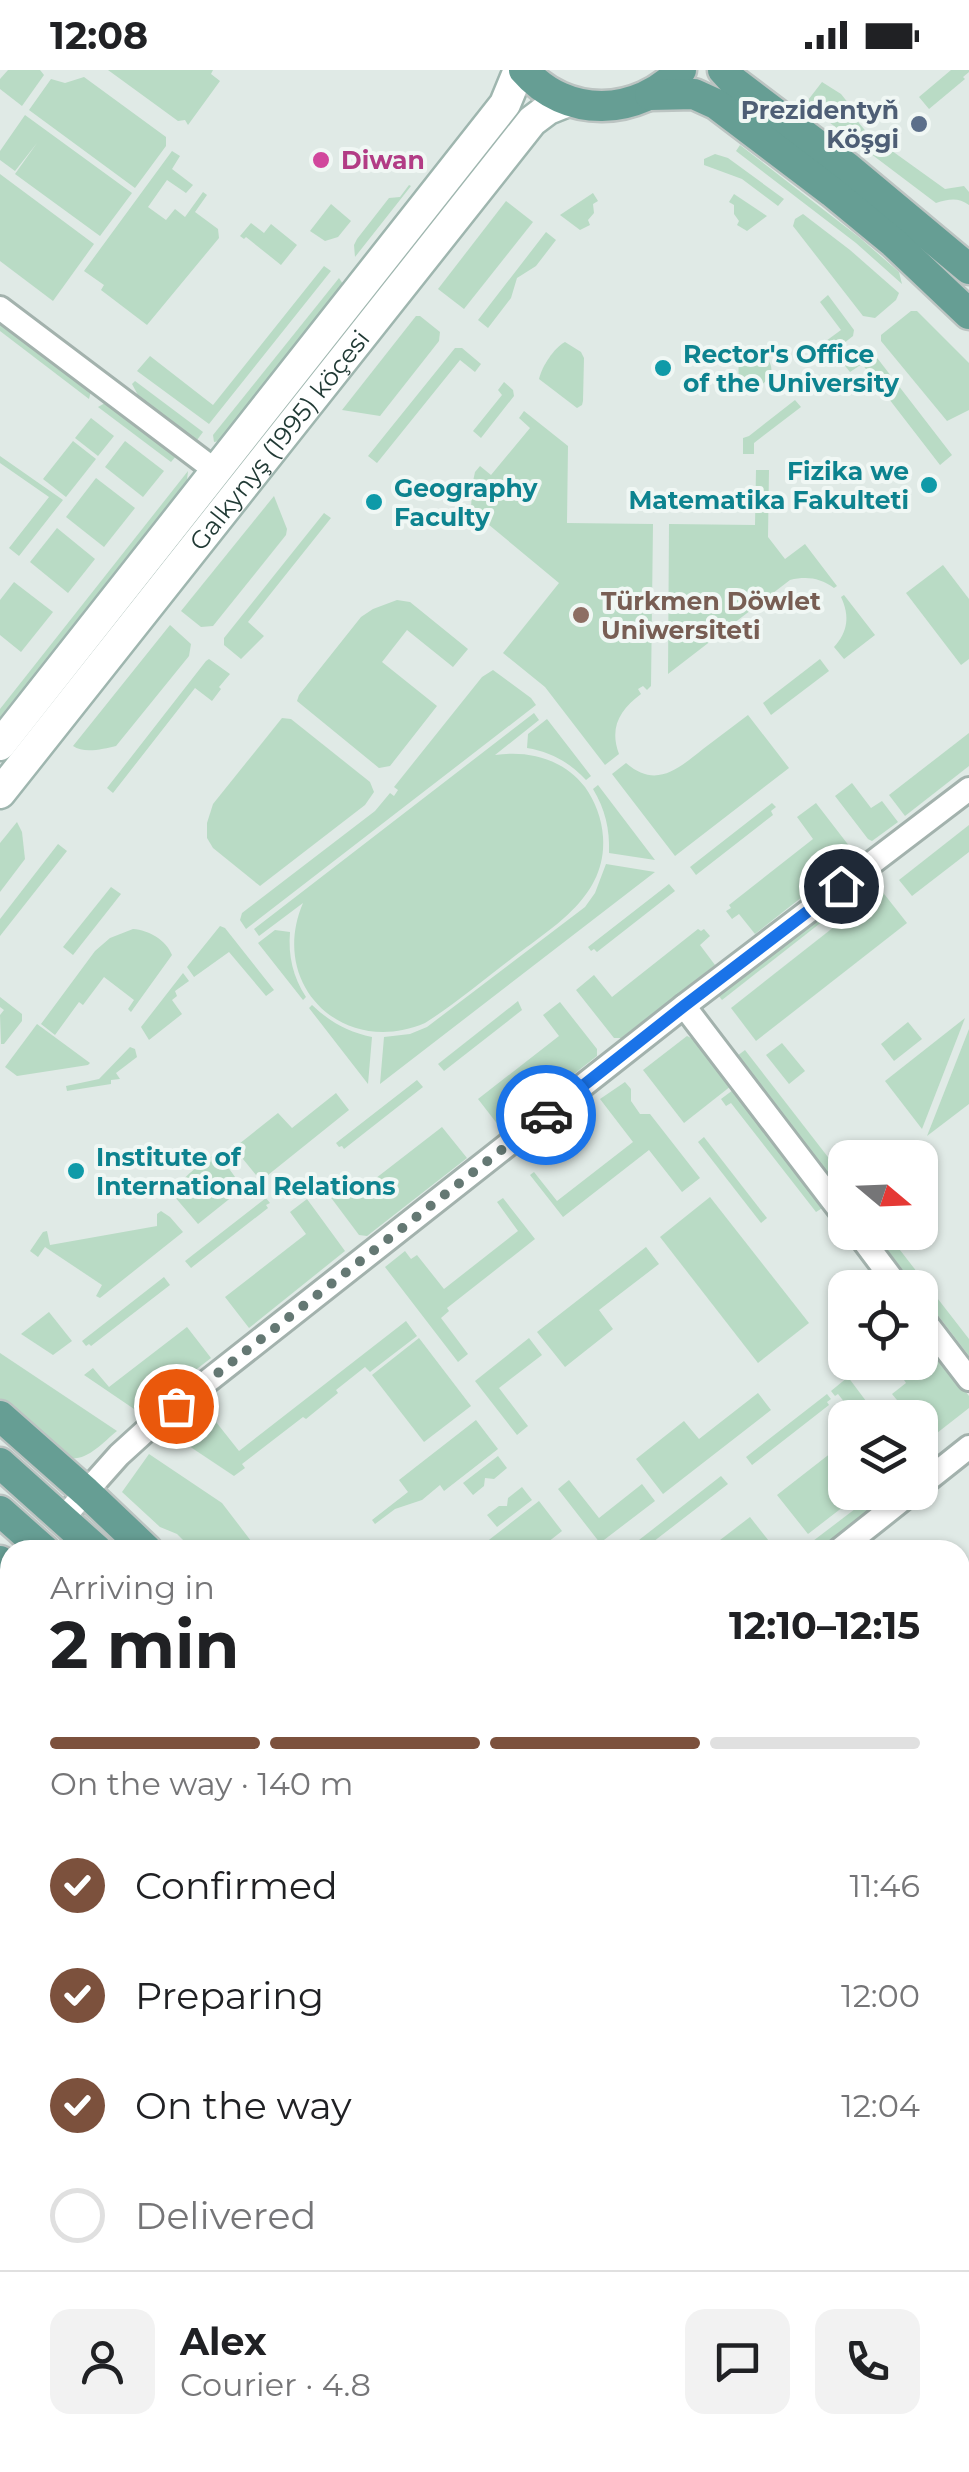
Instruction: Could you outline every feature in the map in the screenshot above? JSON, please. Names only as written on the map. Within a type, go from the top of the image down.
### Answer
[{"type":"main road","points":[[521,70],[546,90],[591,106],[616,106],[650,95],[681,70]]},
{"type":"main road","name":"Galkynyş (1995) köçesi","points":[[0,745],[505,104],[521,70]]},
{"type":"main road","points":[[723,70],[733,82],[848,168],[969,269]]},
{"type":"main road","points":[[650,95],[694,94],[716,104],[878,230],[969,314]]},
{"type":"main road","name":"Galkynyş (1995) köçesi","points":[[0,793],[532,121],[568,101]]},
{"type":"main road","points":[[0,1416],[136,1540]]},
{"type":"main road","points":[[0,1463],[86,1540]]},
{"type":"main road","points":[[0,1512],[32,1540]]},
{"type":"street","points":[[0,308],[216,471]]},
{"type":"street","points":[[63,1518],[152,1425],[684,1006],[969,789]]},
{"type":"street","points":[[684,1006],[828,1195]]},
{"type":"street","points":[[938,1339],[969,1379]]},
{"type":"street","points":[[938,1472],[969,1447]]},
{"type":"street","points":[[852,1540],[889,1510]]},
{"type":"green space","points":[[8,70],[40,70],[44,75],[22,106],[0,89],[0,79]]},
{"type":"green space","points":[[108,70],[213,70],[211,74],[220,81],[188,125]]},
{"type":"green space","points":[[951,70],[969,72],[929,109],[919,97]]},
{"type":"green space","points":[[84,77],[166,137],[166,146],[135,188],[29,110],[51,79],[65,83]]},
{"type":"green space","points":[[822,82],[841,94],[853,109],[850,112],[877,145],[881,143],[945,189],[964,186],[969,192],[969,205],[953,200],[936,203],[805,104]]},
{"type":"green space","points":[[25,115],[132,193],[100,236],[15,174],[37,143],[15,171],[0,160],[0,151]]},
{"type":"green space","points":[[740,145],[860,238],[899,272],[902,284],[856,243],[736,151]]},
{"type":"green space","points":[[172,151],[180,156],[172,169],[193,185],[186,193],[167,180],[148,207],[166,220],[175,209],[185,217],[203,192],[207,195],[195,212],[218,229],[219,238],[147,325],[101,290],[104,285],[84,271]]},
{"type":"green space","points":[[715,154],[728,158],[784,199],[778,206],[742,179],[704,165],[704,159]]},
{"type":"green space","points":[[0,174],[94,244],[53,301],[0,261]]},
{"type":"green space","points":[[411,186],[355,257],[357,239],[389,198],[400,197]]},
{"type":"green space","points":[[593,193],[598,201],[593,204],[590,225],[580,230],[560,215]]},
{"type":"green space","points":[[734,194],[767,216],[747,231],[737,225],[734,205],[729,202]]},
{"type":"green space","points":[[506,201],[533,222],[464,309],[438,289]]},
{"type":"green space","points":[[331,204],[351,221],[338,237],[325,241],[310,231]]},
{"type":"green space","points":[[803,214],[899,293],[896,300],[875,318],[863,316],[793,226]]},
{"type":"green space","points":[[251,223],[264,233],[271,224],[297,245],[281,265],[240,236]]},
{"type":"green space","points":[[546,232],[556,240],[536,266],[517,278],[511,298],[488,328],[478,320]]},
{"type":"green space","points":[[324,266],[331,271],[209,424],[137,371],[150,356],[213,405]]},
{"type":"green space","points":[[339,278],[342,288],[220,441],[214,442],[213,435]]},
{"type":"green space","points":[[828,295],[854,330],[853,336],[834,351],[826,341],[841,330],[820,302]]},
{"type":"green space","points":[[911,311],[917,311],[969,363],[969,410],[947,421],[881,341],[881,335]]},
{"type":"green space","points":[[416,316],[440,332],[439,341],[380,416],[342,410]]},
{"type":"green space","points":[[0,321],[87,387],[91,391],[89,399],[0,331]]},
{"type":"green space","points":[[565,342],[584,358],[583,401],[577,408],[539,379],[549,358]]},
{"type":"green space","points":[[748,347],[766,358],[771,373],[746,393],[740,386],[739,367],[741,355]]},
{"type":"green space","points":[[862,347],[871,350],[952,455],[940,465],[862,364],[850,372],[842,362]]},
{"type":"green space","points":[[455,348],[462,348],[481,364],[475,372],[460,360],[377,463],[368,456]]},
{"type":"green space","points":[[135,381],[203,432],[197,440],[139,397],[132,384]]},
{"type":"green space","points":[[504,382],[514,396],[481,438],[473,431],[502,395],[498,390]]},
{"type":"green space","points":[[795,400],[801,407],[754,443],[754,454],[743,454],[743,438]]},
{"type":"green space","points":[[105,403],[177,455],[171,462],[98,407]]},
{"type":"green space","points":[[524,411],[568,446],[567,523],[653,524],[651,686],[638,689],[641,694],[622,713],[615,735],[619,754],[605,765],[545,687],[503,653],[559,583],[471,510],[475,472],[480,466],[491,475],[530,428],[519,418]]},
{"type":"green space","points":[[91,418],[114,436],[98,456],[75,438]]},
{"type":"green space","points":[[73,441],[96,459],[66,497],[43,479]]},
{"type":"green space","points":[[125,441],[164,471],[143,497],[105,467]]},
{"type":"green space","points":[[0,456],[63,500],[19,556],[9,548],[49,497],[0,463]]},
{"type":"green space","points":[[756,470],[769,470],[768,537],[785,559],[805,544],[837,586],[813,579],[790,580],[668,674],[669,524],[755,525]]},
{"type":"green space","points":[[188,471],[187,480],[0,717],[0,709]]},
{"type":"green space","points":[[96,478],[135,508],[104,547],[66,517]]},
{"type":"green space","points":[[274,496],[286,535],[213,626],[201,627],[181,611]]},
{"type":"green space","points":[[324,513],[331,518],[248,622],[264,636],[241,659],[224,645],[224,638]]},
{"type":"green space","points":[[57,528],[95,559],[68,593],[30,562]]},
{"type":"green space","points":[[943,565],[969,599],[969,659],[961,665],[906,593]]},
{"type":"green space","points":[[14,582],[53,612],[21,652],[0,635],[0,600]]},
{"type":"green space","points":[[844,595],[875,635],[844,659],[834,647],[846,624],[841,597]]},
{"type":"green space","points":[[397,600],[410,602],[468,649],[453,667],[407,630],[382,662],[437,706],[390,766],[379,768],[297,701],[361,617]]},
{"type":"green space","points":[[170,625],[191,644],[189,656],[116,746],[88,750],[73,746]]},
{"type":"green space","points":[[209,659],[230,674],[221,689],[212,701],[195,688],[113,793],[107,788]]},
{"type":"green space","points":[[820,659],[829,671],[771,715],[763,703]]},
{"type":"green space","points":[[493,670],[536,705],[246,929],[240,920],[242,913],[375,811],[390,793],[394,796],[398,790],[394,787],[482,677]]},
{"type":"green space","points":[[534,713],[539,720],[495,755],[520,754],[556,763],[589,792],[600,817],[603,837],[602,858],[586,894],[559,922],[425,1023],[395,1031],[366,1031],[341,1022],[320,1007],[305,986],[296,961],[295,933],[303,903],[259,936],[254,929]]},
{"type":"green space","points":[[748,715],[789,768],[675,856],[612,774],[626,763],[647,775],[666,773]]},
{"type":"green space","points":[[282,718],[291,719],[370,782],[374,792],[365,805],[260,886],[213,848],[207,838],[207,823],[213,804]]},
{"type":"green space","points":[[547,719],[591,776],[586,780],[559,759],[527,748],[528,734]]},
{"type":"green space","points":[[969,733],[969,766],[905,816],[889,795]]},
{"type":"green space","points":[[852,783],[871,808],[882,801],[898,822],[872,841],[835,796]]},
{"type":"green space","points":[[598,785],[655,860],[609,853],[606,820],[593,789]]},
{"type":"green space","points":[[772,803],[776,807],[771,811],[773,815],[696,875],[690,867]]},
{"type":"green space","points":[[816,803],[854,856],[755,934],[739,914],[732,919],[726,911],[813,839],[797,817]]},
{"type":"green space","points":[[17,822],[25,859],[0,892],[0,843]]},
{"type":"green space","points":[[969,825],[969,852],[912,896],[899,880]]},
{"type":"green space","points":[[58,844],[67,851],[0,936],[0,919]]},
{"type":"green space","points":[[606,864],[655,872],[380,1084],[384,1037],[427,1027],[585,907]]},
{"type":"green space","points":[[867,880],[874,881],[722,1000],[718,995]]},
{"type":"green space","points":[[669,884],[675,891],[597,952],[591,951],[588,947]]},
{"type":"green space","points":[[111,887],[121,894],[73,955],[63,947]]},
{"type":"green space","points":[[881,890],[907,923],[756,1041],[731,1008]]},
{"type":"green space","points":[[220,926],[274,990],[266,996],[229,952],[194,977],[187,967]]},
{"type":"green space","points":[[133,929],[156,937],[172,955],[131,1012],[128,1009],[134,1000],[104,977],[55,1035],[41,1024],[95,951],[110,938]]},
{"type":"green space","points":[[698,929],[704,929],[710,936],[700,945],[715,965],[621,1038],[614,1038],[576,990],[594,975],[612,997]]},
{"type":"green space","points":[[275,930],[290,932],[291,958],[306,997],[303,1000],[258,943]]},
{"type":"green space","points":[[183,973],[189,981],[175,991],[177,996],[172,1000],[182,1014],[149,1040],[141,1027]]},
{"type":"green space","points":[[0,997],[22,1014],[22,1021],[4,1044],[1,1044],[0,1015],[4,1010]]},
{"type":"green space","points":[[518,1001],[522,1010],[444,1071],[438,1064]]},
{"type":"green space","points":[[560,1002],[597,1049],[597,1056],[502,1130],[478,1099],[559,1036],[543,1015]]},
{"type":"green space","points":[[312,1005],[340,1026],[372,1037],[368,1084],[309,1008]]},
{"type":"green space","points":[[965,1018],[922,1129],[885,1081]]},
{"type":"green space","points":[[908,1022],[922,1039],[894,1061],[881,1044]]},
{"type":"green space","points":[[37,1024],[90,1063],[17,1076],[5,1067]]},
{"type":"green space","points":[[969,1029],[969,1104],[927,1136]]},
{"type":"green space","points":[[687,1036],[695,1040],[731,1086],[684,1123],[643,1070]]},
{"type":"green space","points":[[782,1043],[805,1071],[789,1084],[766,1055]]},
{"type":"green space","points":[[130,1047],[137,1057],[116,1073],[120,1079],[67,1091],[66,1086],[99,1079]]},
{"type":"green space","points":[[745,1050],[828,1157],[828,1174],[737,1056]]},
{"type":"green space","points":[[417,1080],[423,1087],[344,1149],[339,1147],[336,1143]]},
{"type":"green space","points":[[625,1082],[640,1114],[650,1114],[700,1178],[682,1192],[649,1150],[563,1217],[530,1175],[534,1172],[557,1201],[633,1142],[600,1099]]},
{"type":"green space","points":[[733,1090],[824,1207],[816,1212],[731,1103],[726,1106],[721,1099]]},
{"type":"green space","points":[[336,1093],[349,1110],[268,1175],[256,1175],[234,1148],[278,1113],[292,1128]]},
{"type":"green space","points":[[442,1127],[467,1158],[367,1236],[359,1235],[323,1187],[342,1172],[358,1192]]},
{"type":"green space","points":[[704,1137],[767,1218],[761,1223],[698,1142]]},
{"type":"green space","points":[[217,1152],[243,1188],[198,1224],[174,1196],[186,1177]]},
{"type":"green space","points":[[710,1197],[809,1323],[758,1363],[660,1237]]},
{"type":"green space","points":[[266,1198],[268,1208],[191,1268],[185,1261]]},
{"type":"green space","points":[[503,1198],[535,1239],[447,1308],[449,1311],[441,1318],[468,1354],[458,1362],[385,1267],[405,1251],[411,1259],[417,1255],[444,1289],[518,1231],[497,1202]]},
{"type":"green space","points":[[307,1199],[345,1251],[249,1328],[225,1297],[306,1234],[290,1212]]},
{"type":"green space","points":[[161,1211],[183,1232],[100,1298],[96,1296],[102,1285],[45,1247],[38,1257],[30,1251],[43,1232],[47,1231],[50,1245],[157,1226],[157,1214]]},
{"type":"green space","points":[[646,1247],[659,1264],[599,1310],[613,1329],[565,1367],[537,1332]]},
{"type":"green space","points":[[887,1250],[900,1250],[915,1270],[903,1270]]},
{"type":"green space","points":[[164,1277],[170,1285],[86,1346],[82,1341]]},
{"type":"green space","points":[[938,1299],[969,1339],[969,1356],[938,1316]]},
{"type":"green space","points":[[49,1312],[72,1341],[53,1355],[21,1334]]},
{"type":"green space","points":[[406,1321],[417,1336],[370,1372],[365,1367],[306,1419],[303,1417],[242,1464],[245,1468],[234,1476],[165,1430],[201,1403],[239,1451]]},
{"type":"green space","points":[[187,1327],[211,1358],[140,1413],[84,1375],[93,1368],[109,1387]]},
{"type":"green space","points":[[419,1338],[471,1406],[424,1442],[372,1375]]},
{"type":"green space","points":[[529,1338],[542,1355],[499,1388],[528,1426],[517,1435],[475,1381]]},
{"type":"green space","points":[[0,1353],[117,1431],[88,1454],[67,1458],[0,1399]]},
{"type":"green space","points":[[938,1355],[969,1396],[969,1408],[938,1432],[938,1400],[897,1400],[892,1394],[906,1383],[904,1380],[938,1380]]},
{"type":"green space","points":[[850,1380],[865,1400],[843,1400],[831,1391]]},
{"type":"green space","points":[[758,1393],[771,1410],[663,1494],[636,1459],[684,1421],[699,1439]]},
{"type":"green space","points":[[827,1394],[831,1399],[828,1406],[752,1465],[746,1457]]},
{"type":"green space","points":[[476,1420],[498,1449],[444,1491],[440,1485],[422,1500],[395,1509],[375,1524],[372,1520],[408,1492],[399,1480]]},
{"type":"green space","points":[[149,1454],[222,1503],[250,1540],[183,1540],[160,1527],[122,1492]]},
{"type":"green space","points":[[828,1455],[828,1510],[839,1510],[808,1534],[777,1495]]},
{"type":"green space","points":[[498,1456],[507,1468],[494,1479],[485,1478],[484,1486],[473,1495],[463,1483]]},
{"type":"green space","points":[[721,1476],[728,1484],[655,1540],[639,1540]]},
{"type":"green space","points":[[569,1480],[599,1518],[642,1484],[655,1501],[604,1540],[598,1540],[558,1489]]},
{"type":"green space","points":[[522,1487],[532,1500],[497,1527],[487,1515],[499,1506],[507,1506],[508,1498]]},
{"type":"green space","points":[[539,1501],[562,1531],[551,1540],[489,1540]]},
{"type":"green space","points":[[854,1510],[869,1510],[831,1540],[814,1540]]},
{"type":"green space","points":[[750,1517],[768,1540],[720,1540]]},
{"type":"way so far","points":[[176,1406],[546,1115]]},
{"type":"place","name":"Prezidentyň Köşgi","points":[[919,124]]},
{"type":"place","name":"Diwan","points":[[321,160]]},
{"type":"place","name":"Rector's Office of the University","points":[[663,368]]},
{"type":"place","name":"Fizika we Matematika Fakulteti","points":[[929,485]]},
{"type":"place","name":"Geography Faculty","points":[[374,502]]},
{"type":"place","name":"Türkmen Döwlet Uniwersiteti","points":[[581,615]]},
{"type":"place","name":"Institute of International Relations","points":[[76,1171]]},
{"type":"route","points":[[546,1115],[841,886]]}]
